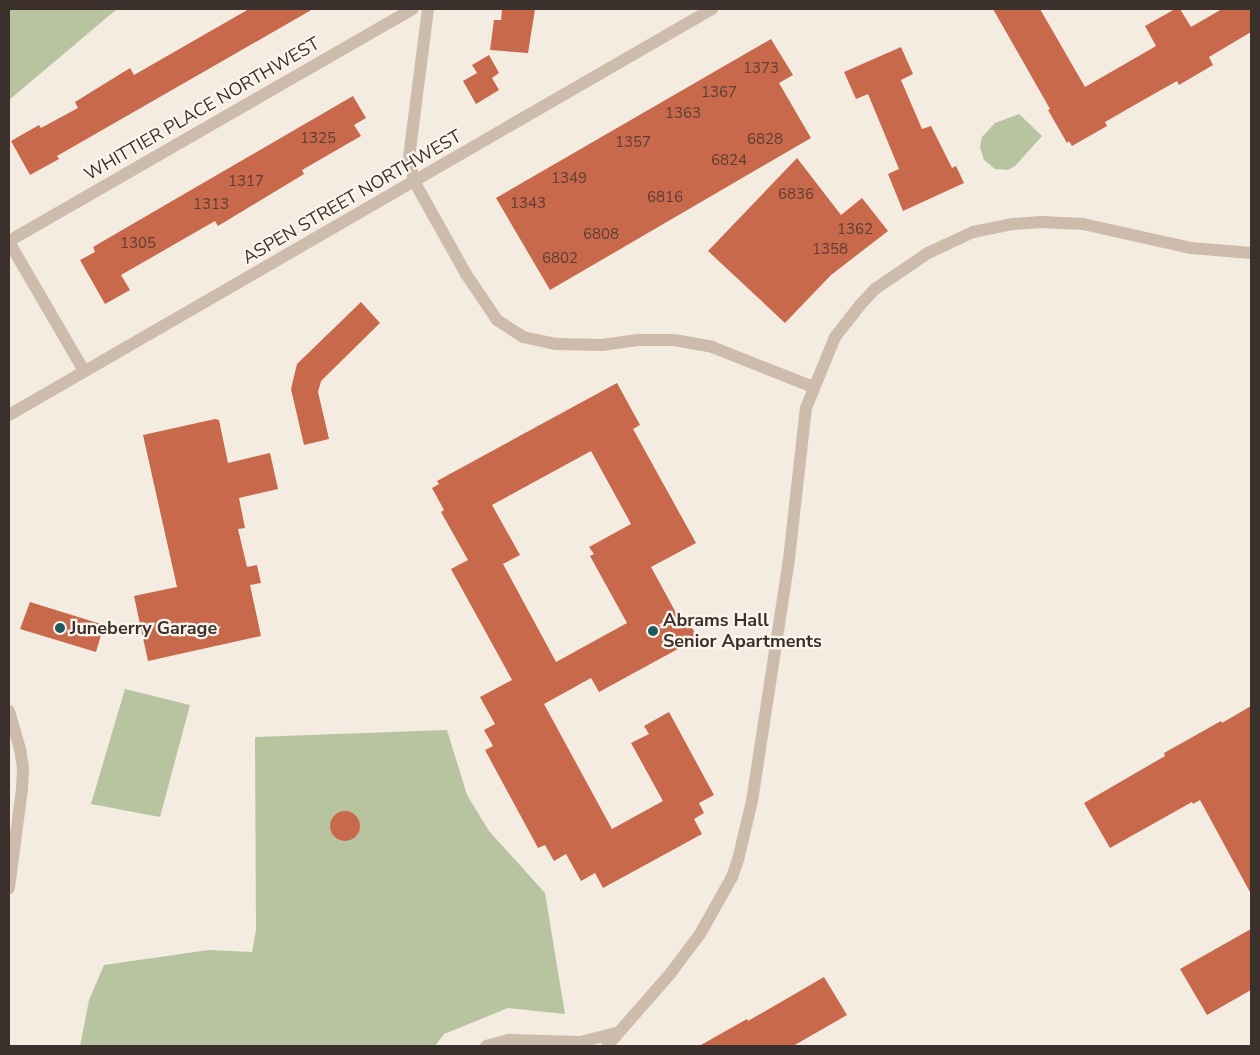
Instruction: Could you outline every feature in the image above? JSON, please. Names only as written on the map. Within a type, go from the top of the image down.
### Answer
[{"type":"street","name":"WHITTIER PLACE NORTHWEST","points":[[9,241],[413,9]]},
{"type":"street","points":[[428,9],[409,157],[414,181],[466,274],[497,320],[523,337],[556,344],[602,345],[638,340],[674,340],[712,347],[813,387]]},
{"type":"street","name":"ASPEN STREET NORTHWEST","points":[[9,415],[712,9]]},
{"type":"street","points":[[607,1046],[670,974],[700,934],[732,877],[740,854],[752,801],[791,544],[806,408],[813,387],[835,338],[875,288],[928,253],[973,232],[1023,223],[1072,223],[1191,248],[1251,253]]},
{"type":"street","points":[[9,241],[84,371]]},
{"type":"street","points":[[9,711],[20,749],[23,769],[9,888]]},
{"type":"street","points":[[486,1046],[509,1040],[566,1044],[617,1033]]},
{"type":"green space","points":[[9,9],[117,9],[9,100]]},
{"type":"green space","points":[[1019,114],[1042,136],[1015,166],[1008,170],[995,169],[984,160],[980,147],[982,137],[995,123]]},
{"type":"green space","points":[[125,689],[190,705],[160,817],[91,804]]},
{"type":"green space","points":[[447,730],[467,795],[489,831],[545,893],[565,1014],[508,1008],[444,1034],[435,1046],[80,1046],[89,1000],[104,965],[209,950],[252,952],[256,930],[255,737]]},
{"type":"building","points":[[249,9],[313,9],[57,156],[59,159],[30,175],[11,141],[39,125],[41,128],[78,108],[75,102],[130,68],[134,75]]},
{"type":"building","points":[[502,9],[535,9],[528,53],[490,50],[494,20],[501,20]]},
{"type":"building","points":[[993,9],[1040,9],[1085,87],[1156,46],[1145,26],[1175,9],[1180,9],[1191,27],[1222,9],[1251,9],[1251,32],[1209,57],[1213,65],[1179,85],[1177,81],[1145,99],[1105,122],[1107,126],[1072,146],[1069,141],[1067,143],[1048,110],[1050,109]]},
{"type":"building","points":[[771,39],[793,75],[779,83],[811,138],[550,290],[496,198]]},
{"type":"building","points":[[901,47],[913,74],[901,80],[922,129],[931,126],[952,168],[956,166],[964,183],[903,211],[888,174],[899,169],[868,94],[856,99],[844,72]]},
{"type":"building","points":[[489,55],[499,73],[492,78],[499,90],[476,104],[463,81],[477,73],[472,65]]},
{"type":"building","points":[[353,96],[366,118],[354,125],[361,136],[302,170],[304,174],[218,226],[215,221],[121,275],[130,290],[105,304],[80,260],[95,252],[93,247]]},
{"type":"building","points":[[797,158],[841,215],[862,198],[888,231],[831,275],[785,323],[708,251]]},
{"type":"building","points":[[361,302],[380,323],[321,381],[318,392],[329,439],[304,445],[291,389],[297,364]]},
{"type":"building","name":"Abrams Hall Senior Apartments","points":[[617,383],[640,425],[633,429],[696,543],[651,567],[681,622],[687,619],[698,638],[599,692],[591,678],[544,704],[612,829],[663,801],[631,743],[649,734],[644,726],[669,712],[714,795],[699,803],[704,813],[694,819],[702,834],[603,888],[595,873],[581,881],[566,854],[554,861],[545,845],[538,848],[485,750],[493,746],[484,730],[495,724],[480,697],[512,680],[451,569],[468,560],[441,512],[444,510],[432,488],[439,484],[437,481]],"holes":[[[591,451],[631,524],[589,547],[594,554],[590,556],[627,623],[556,662],[503,564],[520,555],[492,505]]]},
{"type":"building","points":[[215,419],[219,420],[228,463],[270,453],[278,489],[239,498],[245,528],[238,529],[247,567],[257,565],[261,583],[250,585],[261,636],[148,661],[134,596],[177,587],[143,435]]},
{"type":"building","points":[[30,602],[104,625],[96,652],[20,629]]},
{"type":"building","points":[[1251,706],[1251,894],[1200,800],[1193,804],[1192,802],[1110,848],[1084,803],[1165,756],[1164,753]]},
{"type":"building","points":[[345,811],[356,815],[360,826],[356,837],[345,841],[334,837],[330,826],[334,815]]},
{"type":"building","points":[[1251,929],[1251,990],[1207,1015],[1180,969]]},
{"type":"building","points":[[824,977],[847,1015],[793,1046],[699,1046],[747,1019],[748,1021]]},
{"type":"place","name":"Juneberry Garage","points":[[60,628]]},
{"type":"place","name":"Abrams Hall Senior Apartments","points":[[653,631]]}]
